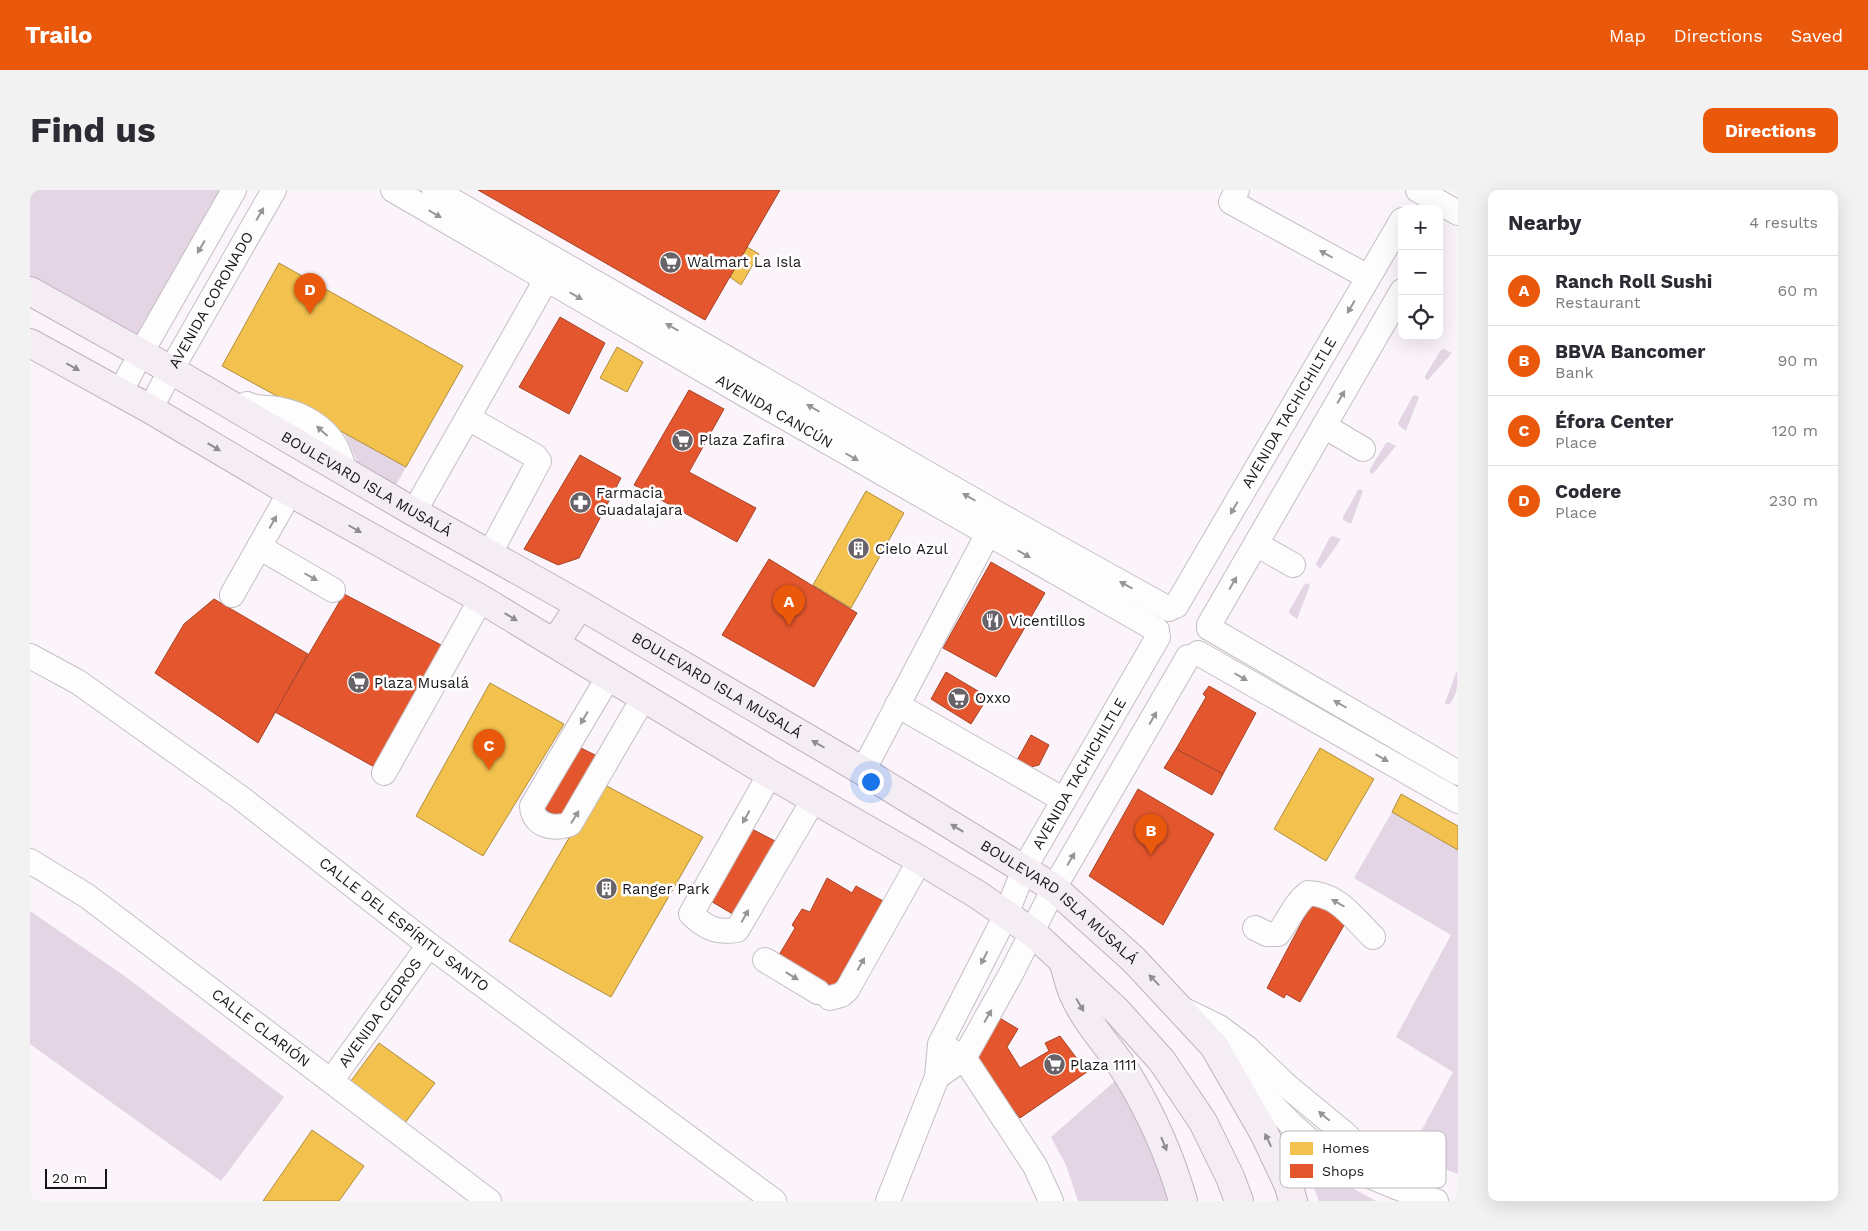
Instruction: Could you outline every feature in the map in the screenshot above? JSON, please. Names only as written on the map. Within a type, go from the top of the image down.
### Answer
[{"type":"main road","name":"BOULEVARD ISLA MUSALÁ","points":[[30,291],[171,370],[245,408],[345,473],[580,605],[863,771],[1054,888],[1134,960],[1214,1046],[1264,1133],[1280,1167]]},
{"type":"main road","points":[[30,344],[150,409],[290,492],[481,599],[770,774],[978,895],[1033,933],[1117,1011],[1162,1061],[1203,1122],[1230,1177],[1239,1201]]},
{"type":"main road","points":[[555,643],[580,605]]},
{"type":"main road","points":[[1063,960],[1073,994],[1091,1024],[1126,1072],[1148,1111],[1163,1143],[1183,1201]]},
{"type":"main road","name":"BOULEVARD ISLA MUSALÁ","points":[[1290,1188],[1293,1201]]},
{"type":"street","points":[[120,393],[234,190]]},
{"type":"street","name":"AVENIDA CORONADO","points":[[150,409],[274,190]]},
{"type":"street","name":"AVENIDA CANCÚN","points":[[393,190],[552,270]]},
{"type":"street","name":"AVENIDA CANCÚN","points":[[434,190],[552,270],[752,399],[993,524],[1173,608]]},
{"type":"street","points":[[1238,190],[1231,202],[1368,277]]},
{"type":"street","points":[[1410,205],[1419,190],[1451,210]]},
{"type":"street","name":"AVENIDA TACHICHILTLE","points":[[1173,608],[1398,227]]},
{"type":"street","points":[[414,512],[552,270]]},
{"type":"street","points":[[937,1077],[964,1058],[1033,933],[1054,888],[1193,655],[1207,642],[1209,627],[1400,295]]},
{"type":"street","points":[[205,380],[245,408]]},
{"type":"street","points":[[468,418],[534,456],[539,461],[489,555]]},
{"type":"street","points":[[1324,426],[1363,449]]},
{"type":"street","points":[[232,595],[290,492]]},
{"type":"street","points":[[863,771],[993,524]]},
{"type":"street","name":"AVENIDA CANCÚN","points":[[993,524],[1157,634]]},
{"type":"street","points":[[1256,544],[1293,566]]},
{"type":"street","points":[[259,547],[333,590]]},
{"type":"street","points":[[384,773],[481,599]]},
{"type":"street","points":[[1458,773],[1209,627],[1206,617],[1193,607],[1185,605],[1173,608],[1159,622],[1157,634],[1166,651],[1172,655],[1193,655],[1458,802]]},
{"type":"street","name":"AVENIDA TACHICHILTLE","points":[[888,1201],[937,1077],[940,1044],[1006,914],[1024,869],[1157,634]]},
{"type":"street","name":"CALLE DEL ESPÍRITU SANTO","points":[[30,656],[78,682],[241,798],[428,945],[774,1201]]},
{"type":"street","points":[[609,676],[532,806],[532,813],[536,820],[548,827],[560,828],[570,824],[644,697]]},
{"type":"street","points":[[897,705],[1064,800]]},
{"type":"street","points":[[770,774],[691,914],[702,924],[721,932],[737,930],[814,799]]},
{"type":"street","points":[[765,960],[824,995],[841,995],[847,990],[920,860]]},
{"type":"street","name":"CALLE CLARIÓN","points":[[30,861],[87,896],[489,1201]]},
{"type":"street","points":[[1255,928],[1268,934],[1278,934],[1301,898],[1308,893],[1315,893],[1347,909],[1372,938]]},
{"type":"street","name":"AVENIDA CEDROS","points":[[331,1081],[428,945]]},
{"type":"street","points":[[1178,1007],[1219,1027],[1247,1048],[1287,1086],[1342,1131]]},
{"type":"street","points":[[940,1044],[964,1058],[1035,1166],[1051,1201]]},
{"type":"street","points":[[1214,1046],[1299,1131]]},
{"type":"street","points":[[1399,1188],[1436,1201]]},
{"type":"shaded area","points":[[30,190],[222,190],[134,343],[30,290]]},
{"type":"shaded area","points":[[1444,349],[1452,353],[1428,380],[1425,379],[1441,350]]},
{"type":"shaded area","points":[[1413,396],[1419,397],[1406,431],[1398,423]]},
{"type":"shaded area","points":[[344,433],[406,467],[391,494],[363,474]]},
{"type":"shaded area","points":[[1388,442],[1396,446],[1373,474],[1370,472],[1370,469]]},
{"type":"shaded area","points":[[1360,489],[1363,491],[1351,524],[1343,520],[1343,517]]},
{"type":"shaded area","points":[[1333,536],[1341,539],[1320,569],[1316,564],[1330,537]]},
{"type":"shaded area","points":[[1307,583],[1310,585],[1297,619],[1289,611]]},
{"type":"shaded area","points":[[1457,670],[1456,694],[1448,705],[1445,703]]},
{"type":"shaded area","points":[[1392,812],[1458,850],[1458,1174],[1446,1170],[1446,1131],[1421,1131],[1453,1072],[1396,1037],[1451,935],[1354,878]]},
{"type":"shaded area","points":[[30,911],[126,977],[284,1097],[221,1181],[30,1044]]},
{"type":"shaded area","points":[[1115,1081],[1152,1138],[1174,1201],[1078,1201],[1066,1165],[1051,1137]]},
{"type":"shaded area","points":[[1314,1188],[1352,1188],[1376,1201],[1319,1201]]},
{"type":"building: Homes","points":[[747,247],[759,254],[741,285],[730,277]]},
{"type":"building: Homes","points":[[279,263],[463,366],[406,467],[222,366]]},
{"type":"building: Homes","points":[[617,347],[643,362],[627,392],[600,378]]},
{"type":"building: Homes","name":"Cielo Azul","points":[[866,491],[904,513],[851,608],[813,585]]},
{"type":"building: Homes","points":[[490,683],[564,724],[483,856],[416,816]]},
{"type":"building: Homes","points":[[1320,748],[1374,779],[1326,861],[1274,829]]},
{"type":"building: Homes","name":"Ranger Park","points":[[601,783],[703,837],[611,997],[509,941]]},
{"type":"building: Homes","points":[[1401,794],[1458,826],[1458,850],[1392,812]]},
{"type":"building: Homes","points":[[379,1043],[435,1083],[396,1135],[342,1093]]},
{"type":"building: Homes","points":[[312,1130],[364,1166],[339,1201],[263,1201]]},
{"type":"building: Shops","name":"Walmart La Isla","points":[[478,190],[780,190],[705,320]]},
{"type":"building: Shops","points":[[560,317],[605,343],[569,414],[519,387]]},
{"type":"building: Shops","name":"Plaza Zafira","points":[[689,390],[724,409],[689,472],[756,508],[737,542],[634,485]]},
{"type":"building: Shops","name":"Farmacia Guadalajara","points":[[580,455],[621,478],[579,558],[558,565],[524,549]]},
{"type":"building: Shops","points":[[769,559],[857,613],[814,687],[722,635]]},
{"type":"building: Shops","name":"Vicentillos","points":[[991,562],[1045,593],[996,677],[943,648]]},
{"type":"building: Shops","name":"Plaza Musalá","points":[[344,594],[445,647],[378,769],[275,712]]},
{"type":"building: Shops","points":[[214,599],[308,654],[258,743],[155,673],[184,624]]},
{"type":"building: Shops","name":"Oxxo","points":[[946,672],[988,697],[971,724],[931,699]]},
{"type":"building: Shops","points":[[1209,686],[1256,713],[1223,774],[1176,749],[1206,697],[1203,694]]},
{"type":"building: Shops","points":[[1031,735],[1049,745],[1039,765],[1027,768],[1016,762]]},
{"type":"building: Shops","points":[[575,745],[601,758],[565,815],[558,817],[545,809],[544,798]]},
{"type":"building: Shops","points":[[1176,749],[1223,774],[1212,795],[1164,768]]},
{"type":"building: Shops","points":[[1138,789],[1214,834],[1163,925],[1089,876]]},
{"type":"building: Shops","points":[[748,827],[777,842],[741,919],[709,900]]},
{"type":"building: Shops","points":[[827,878],[852,893],[856,886],[883,901],[834,987],[779,955],[795,928],[792,925],[802,909],[810,912]]},
{"type":"building: Shops","points":[[1313,901],[1347,920],[1300,1002],[1286,994],[1284,998],[1267,988]]},
{"type":"building: Shops","name":"Plaza 1111","points":[[998,1017],[1018,1029],[1007,1047],[1020,1068],[1049,1051],[1045,1043],[1060,1036],[1087,1072],[1020,1118],[974,1062]]},
{"type":"place","name":"Walmart La Isla","points":[[671,262]]},
{"type":"place","name":"Codere","points":[[310,314]]},
{"type":"place","name":"Plaza Zafira","points":[[683,440]]},
{"type":"place","name":"Farmacia Guadalajara","points":[[580,502]]},
{"type":"place","name":"Cielo Azul","points":[[859,549]]},
{"type":"place","name":"Vicentillos","points":[[993,621]]},
{"type":"place","name":"Ranch Roll Sushi","points":[[789,626]]},
{"type":"place","name":"Plaza Musalá","points":[[358,683]]},
{"type":"place","name":"Oxxo","points":[[959,698]]},
{"type":"place","name":"Éfora Center","points":[[489,770]]},
{"type":"place","name":"BBVA Bancomer","points":[[1151,855]]},
{"type":"place","name":"Ranger Park","points":[[606,889]]},
{"type":"place","name":"Plaza 1111","points":[[1054,1065]]}]
